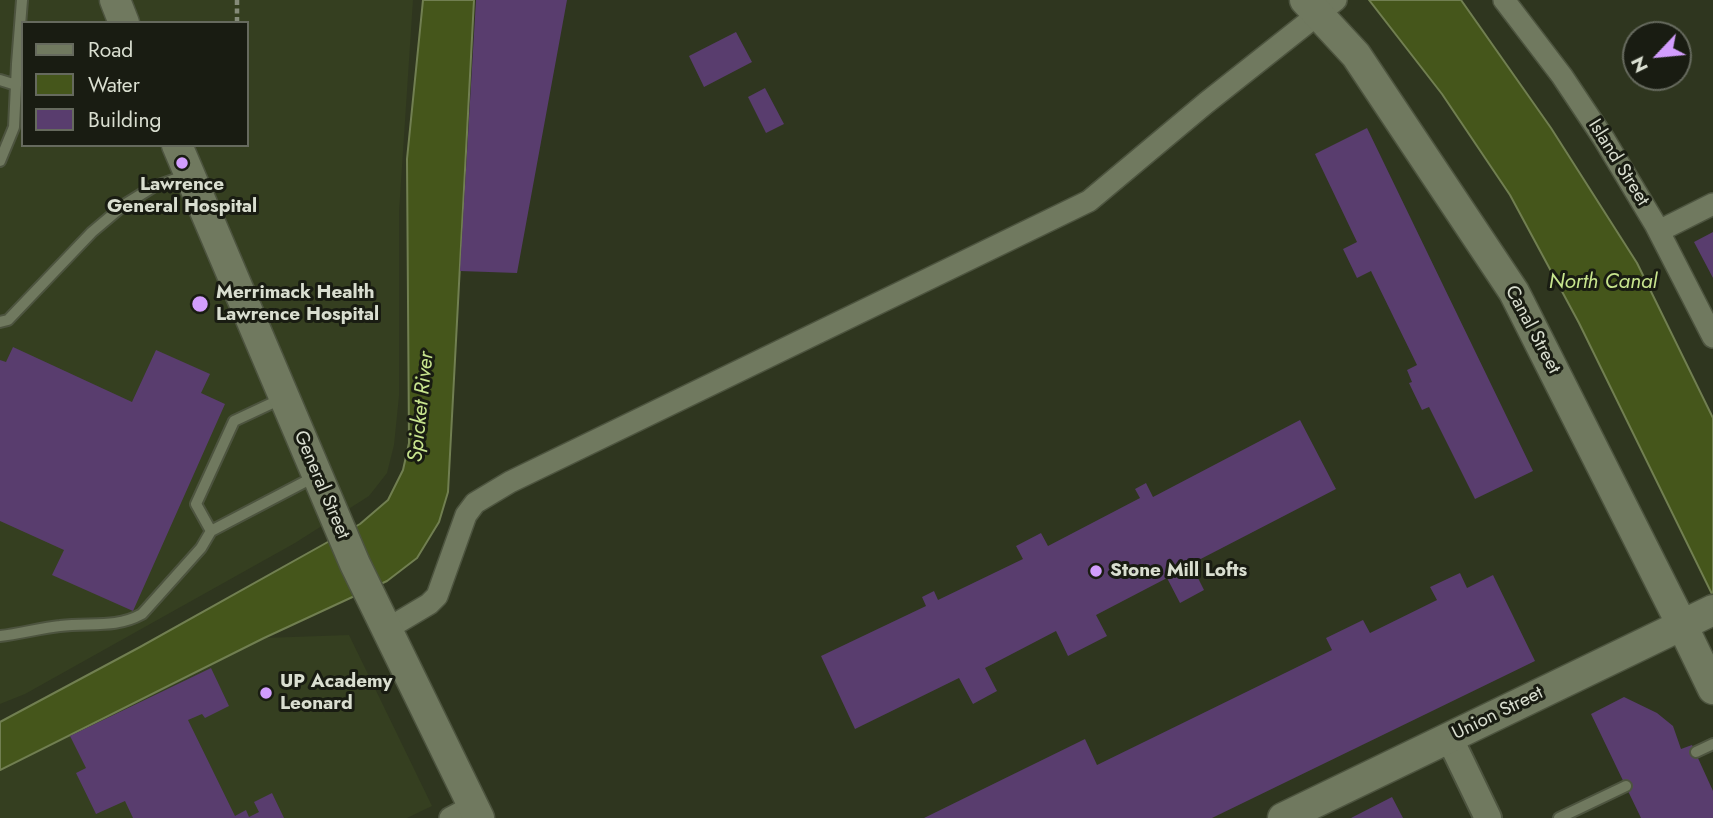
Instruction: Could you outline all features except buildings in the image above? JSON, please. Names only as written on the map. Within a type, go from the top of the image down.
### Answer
[{"type":"main road","points":[[115,0],[123,21]]},
{"type":"main road","name":"Canal Street","points":[[1319,5],[1356,55],[1514,292],[1713,689]]},
{"type":"main road","name":"General Street","points":[[178,147],[355,564],[383,621],[467,814]]},
{"type":"main road","name":"Union Street","points":[[1283,818],[1713,610]]},
{"type":"street","name":"Island Street","points":[[1504,0],[1562,76],[1604,139],[1659,231],[1713,337]]},
{"type":"street","points":[[383,621],[429,604],[437,596],[466,515],[475,503],[510,482],[1089,201],[1319,5]]},
{"type":"street","points":[[1659,231],[1713,204]]},
{"type":"street","points":[[1449,737],[1488,818]]},
{"type":"lane","points":[[0,161],[14,127],[22,0]]},
{"type":"lane","points":[[0,80],[16,85]]},
{"type":"lane","points":[[0,322],[8,320],[92,232],[124,205],[153,187],[189,174]]},
{"type":"lane","points":[[211,531],[196,504],[234,421],[284,398]]},
{"type":"lane","points":[[0,636],[62,625],[99,625],[130,621],[142,614],[201,548],[211,531],[317,476]]},
{"type":"lane","points":[[1696,752],[1713,744]]},
{"type":"lane","points":[[1559,818],[1579,814],[1626,786]]},
{"type":"path","points":[[237,0],[237,21]]},
{"type":"shaded area","name":"Merrimack Health Lawrence Hospital","points":[[0,0],[413,0],[399,212],[399,396],[394,445],[387,473],[369,496],[295,543],[25,694],[0,704]]},
{"type":"shaded area","name":"UP Academy Leonard","points":[[349,635],[432,806],[407,818],[0,818],[0,770],[264,638]]},
{"type":"water","name":"Spicket River","points":[[423,0],[474,0],[448,492],[439,522],[417,558],[387,581],[264,638],[0,770],[0,722],[360,524],[388,500],[403,470],[409,443],[407,159]]},
{"type":"water","name":"North Canal","points":[[1369,0],[1461,0],[1551,128],[1637,263],[1713,418],[1713,596],[1579,323],[1510,195],[1442,94]]},
{"type":"place","name":"Lawrence General Hospital","points":[[182,163]]},
{"type":"place","name":"Merrimack Health Lawrence Hospital","points":[[200,304]]},
{"type":"place","name":"Stone Mill Lofts","points":[[1096,571]]},
{"type":"place","name":"UP Academy Leonard","points":[[266,693]]}]
